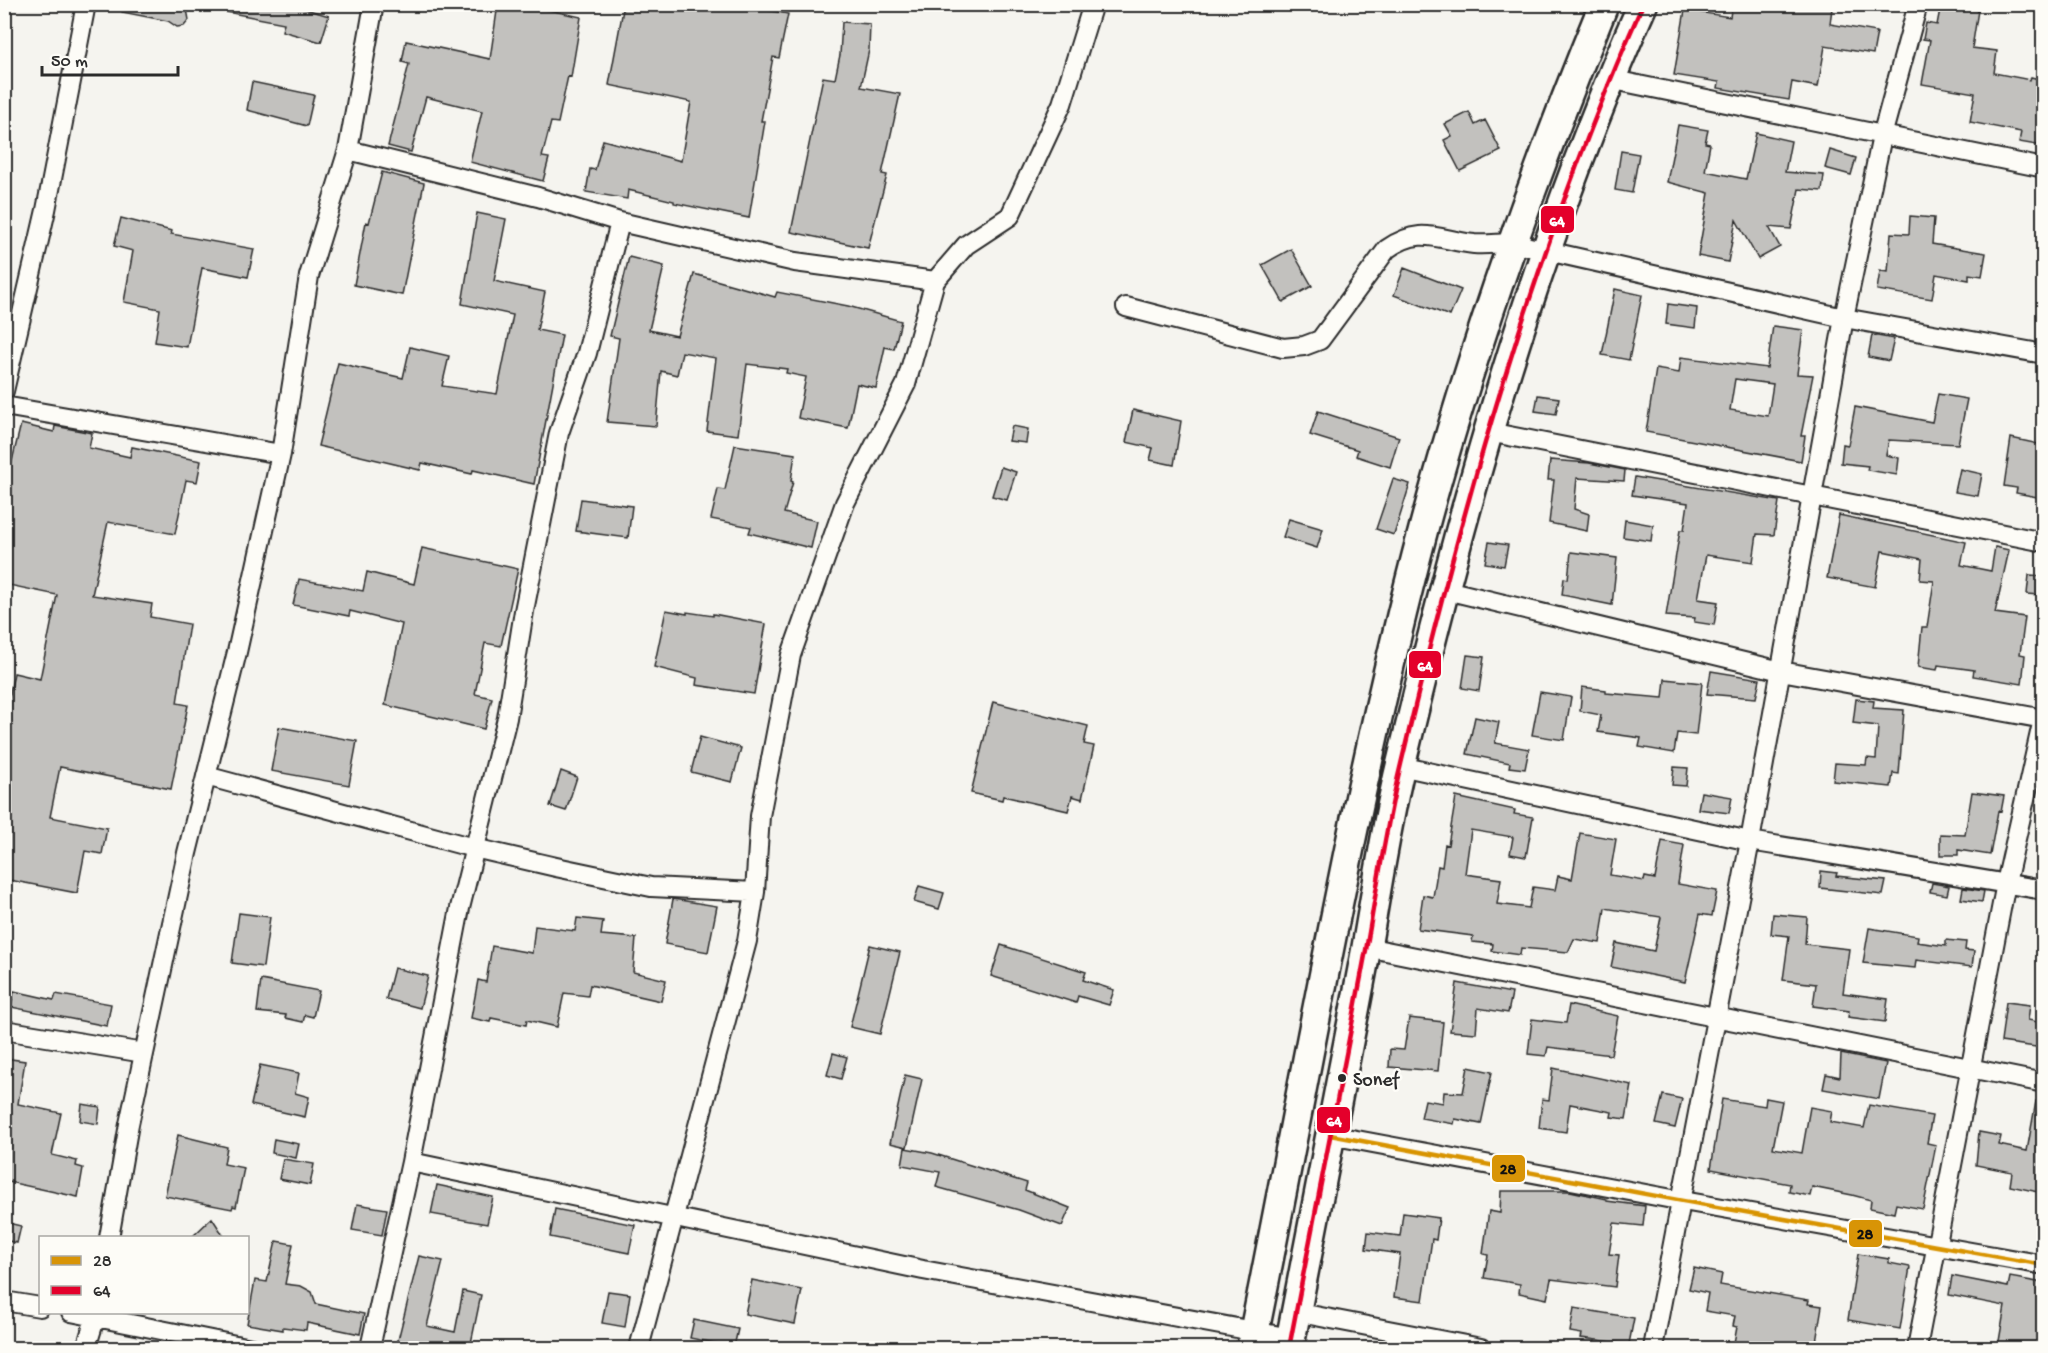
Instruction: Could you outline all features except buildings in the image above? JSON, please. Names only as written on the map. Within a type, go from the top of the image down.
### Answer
[{"type":"highway","points":[[1253,1340],[1355,823],[1424,527],[1512,243],[1570,85],[1604,4]]},
{"type":"highway","points":[[1292,1333],[1400,766],[1446,590],[1489,432],[1546,252],[1610,79],[1643,4]]},
{"type":"highway","points":[[1355,823],[1388,829]]},
{"type":"street","points":[[4,390],[46,210],[86,4]]},
{"type":"street","points":[[109,1236],[144,1053],[281,454],[309,276],[348,150],[374,4]]},
{"type":"street","points":[[639,1348],[747,941],[755,892],[760,816],[791,655],[845,503],[906,384],[935,281],[966,245],[1010,216],[1062,104],[1093,4]]},
{"type":"street","points":[[1653,1348],[1683,1201],[1750,841],[1844,318],[1882,136],[1918,4]]},
{"type":"street","points":[[1610,79],[2043,168]]},
{"type":"street","points":[[348,150],[538,197],[620,222],[795,262],[935,281]]},
{"type":"street","points":[[370,1348],[411,1162],[460,908],[507,718],[524,611],[559,433],[587,353],[620,222]]},
{"type":"street","points":[[1126,307],[1283,348],[1304,346],[1320,340],[1387,249],[1401,239],[1418,234],[1474,244],[1512,243],[1844,318],[2043,354]]},
{"type":"street","points":[[4,406],[281,454]]},
{"type":"street","points":[[1489,432],[1812,498],[2043,542]]},
{"type":"street","points":[[1446,590],[1781,671],[2043,718],[2006,883],[1917,1348]]},
{"type":"street","points":[[1400,766],[1750,841],[2043,890]]},
{"type":"street","points":[[206,776],[474,848],[651,887],[755,892]]},
{"type":"street","points":[[1366,947],[2043,1083]]},
{"type":"street","points":[[4,1030],[144,1053]]},
{"type":"street","points":[[1330,1135],[2043,1265]]},
{"type":"street","points":[[411,1162],[1253,1340],[1292,1333],[1481,1348]]},
{"type":"street","points":[[4,1301],[39,1307]]},
{"type":"street","points":[[86,1348],[96,1315],[251,1348]]},
{"type":"transit line","name":"64","points":[[1289,1348],[1357,1000],[1391,810],[1449,571],[1504,378],[1535,283],[1568,189],[1643,4]]},
{"type":"transit line","name":"28","points":[[1330,1135],[2044,1265]]},
{"type":"place","name":"Sonef","points":[[1342,1078]]}]
